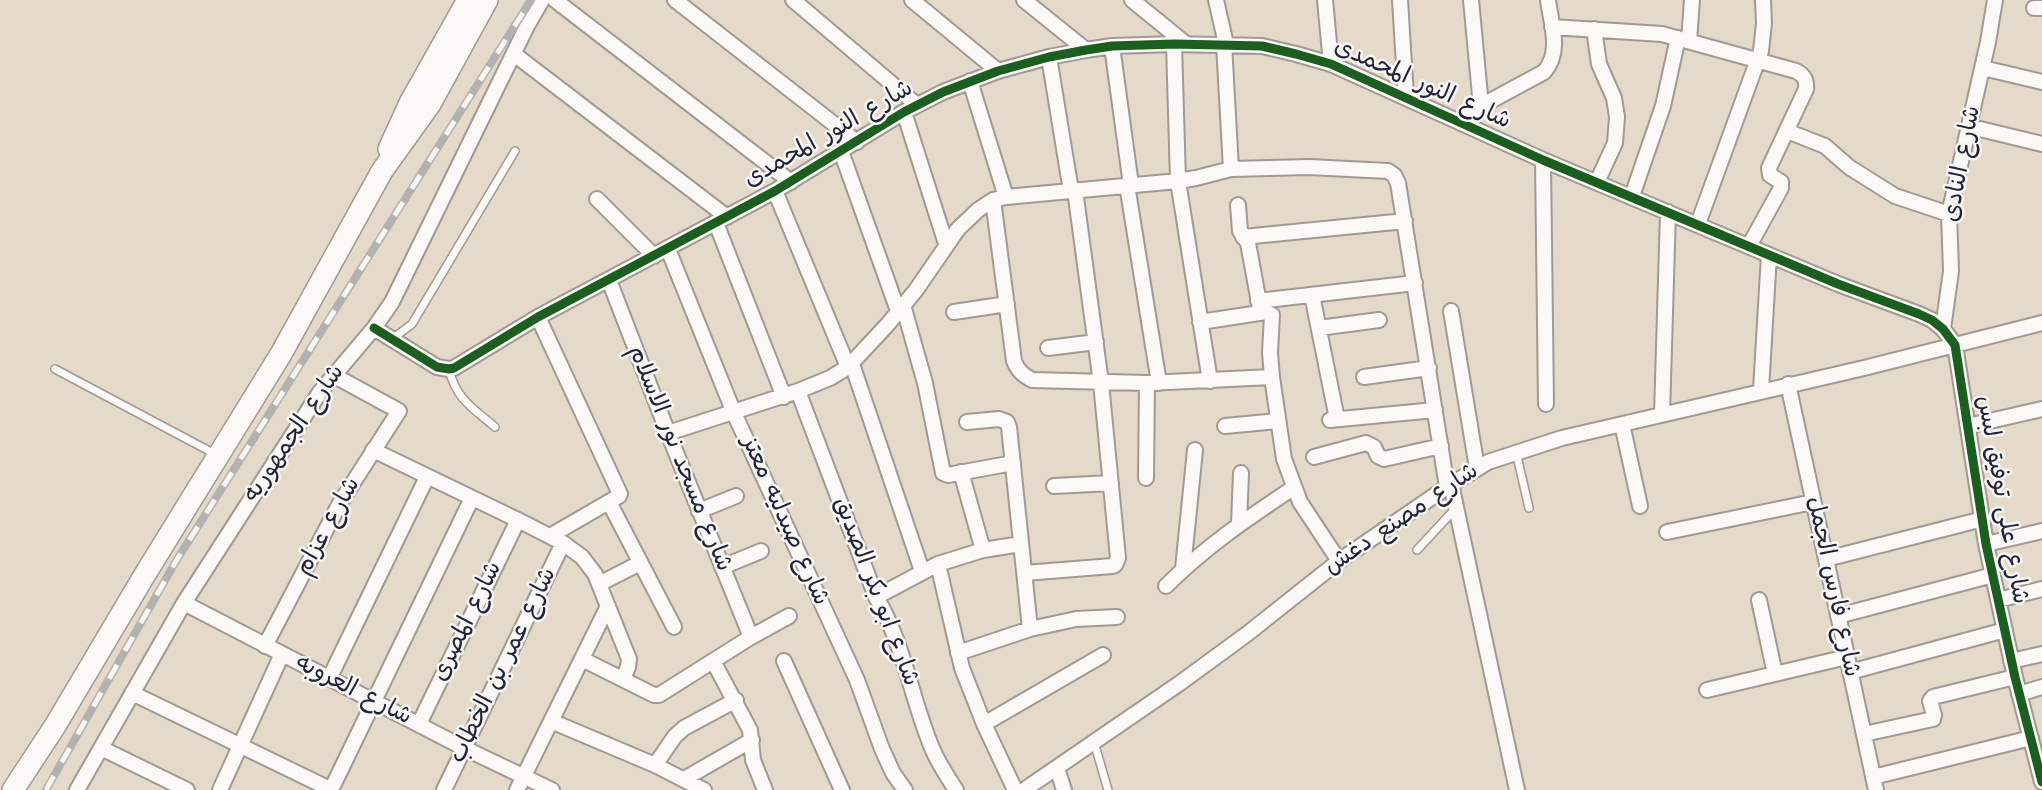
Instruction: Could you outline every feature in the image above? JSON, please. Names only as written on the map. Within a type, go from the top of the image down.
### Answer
[{"type":"main road","name":"شارع الجمهوريه","points":[[382,171],[390,143],[400,122],[468,0]]},
{"type":"main road","name":"شارع الجمهوريه","points":[[13,790],[55,726],[281,354],[382,171],[430,104],[487,0]]},
{"type":"street","name":"شارع الجمهوريه","points":[[78,790],[184,603],[320,392],[374,328],[392,302],[542,0]]},
{"type":"street","points":[[555,0],[791,182]]},
{"type":"street","points":[[676,0],[857,142]]},
{"type":"street","points":[[793,0],[911,108],[946,244]]},
{"type":"street","points":[[912,0],[998,71]]},
{"type":"street","points":[[1024,0],[1086,50]]},
{"type":"street","points":[[1132,0],[1180,44],[1178,181],[1210,381]]},
{"type":"street","points":[[1216,0],[1225,44],[1231,169]]},
{"type":"street","points":[[1325,0],[1331,64]]},
{"type":"street","points":[[1400,0],[1406,97]]},
{"type":"street","points":[[1471,0],[1480,106]]},
{"type":"street","points":[[1458,121],[1480,106],[1544,72],[1549,66],[1555,47],[1548,0]]},
{"type":"street","points":[[1632,197],[1660,116],[1692,0]]},
{"type":"street","points":[[1698,224],[1758,61],[1763,37],[1763,0]]},
{"type":"street","name":"شارع النادى","points":[[1944,329],[1951,271],[1949,214],[1983,68],[1995,0]]},
{"type":"street","points":[[1552,27],[1645,32],[1683,39],[1800,73],[1806,80],[1806,89],[1768,170],[1770,175],[1780,180],[1782,186],[1749,246]]},
{"type":"street","points":[[1594,29],[1600,64],[1612,91],[1617,117],[1615,143],[1597,182]]},
{"type":"street","name":"شارع النور المحمدى","points":[[449,369],[538,317],[791,182],[911,108],[970,81],[1049,57],[1086,50],[1180,44],[1262,46],[1331,64],[1543,160],[1838,284],[1919,314],[1944,329],[1955,345]]},
{"type":"street","points":[[1112,47],[1153,383],[1146,478]]},
{"type":"street","points":[[514,54],[722,220],[783,397]]},
{"type":"street","points":[[1024,573],[1112,566],[1118,558],[1096,342],[1049,57]]},
{"type":"street","points":[[1983,68],[2042,82]]},
{"type":"street","points":[[970,81],[999,199],[1014,361],[1024,376],[1032,380],[1101,383],[1272,377]]},
{"type":"street","points":[[1980,129],[2042,144]]},
{"type":"street","points":[[1787,131],[1825,146],[1849,167],[1895,196],[1949,214]]},
{"type":"street","points":[[841,151],[901,308],[925,383],[944,475],[1013,463]]},
{"type":"street","points":[[1543,160],[1546,404]]},
{"type":"street","points":[[668,433],[783,397],[830,378],[850,366],[929,273],[946,244],[968,218],[999,199],[1178,181],[1231,169],[1309,167],[1388,171],[1398,183],[1441,446],[1457,508],[1517,790]]},
{"type":"street","points":[[775,191],[850,366],[922,571]]},
{"type":"street","points":[[597,199],[654,256]]},
{"type":"street","points":[[1238,205],[1240,231],[1248,243],[1259,307],[1272,315],[1270,354],[1284,459],[1300,502],[1339,561]]},
{"type":"street","points":[[1662,414],[1668,212]]},
{"type":"street","points":[[1243,237],[1405,221]]},
{"type":"street","name":"شارع صيدليه معتز","points":[[668,249],[734,413],[857,680],[885,756],[905,790]]},
{"type":"street","points":[[1761,390],[1769,255]]},
{"type":"street","name":"شارع مسجد نور الاسلام","points":[[609,280],[751,637]]},
{"type":"street","points":[[1200,322],[1312,295],[1415,283]]},
{"type":"street","points":[[1312,295],[1334,419],[1435,410]]},
{"type":"street","points":[[954,312],[1007,304]]},
{"type":"street","points":[[1451,311],[1477,468]]},
{"type":"street","points":[[538,317],[620,492],[619,496],[557,540]]},
{"type":"street","points":[[1319,328],[1379,320]]},
{"type":"street","name":"شارع مصنع دغش","points":[[1024,790],[1247,634],[1339,561],[1477,468],[1516,452],[1562,438],[1864,368],[2042,323]]},
{"type":"street","points":[[374,328],[437,367],[449,369]]},
{"type":"street","points":[[1048,348],[1096,342]]},
{"type":"street","name":"شارع على توفيق لبس","points":[[1955,345],[1986,544],[2011,661],[2042,782]]},
{"type":"street","points":[[1364,377],[1429,368]]},
{"type":"street","name":"شارع عزام","points":[[265,646],[340,503],[399,411],[332,375]]},
{"type":"street","name":"شارع فارس الجمل","points":[[1788,384],[1874,784]]},
{"type":"street","name":"شارع ابو بكر الصديق","points":[[799,391],[876,597],[898,642],[933,751],[956,790]]},
{"type":"street","points":[[1968,426],[2042,409]]},
{"type":"street","points":[[967,422],[999,419],[1007,422],[1009,427],[1030,629]]},
{"type":"street","points":[[1225,426],[1278,421]]},
{"type":"street","points":[[1622,424],[1640,506]]},
{"type":"street","points":[[1314,457],[1366,443],[1374,447],[1378,456],[1384,459],[1441,446]]},
{"type":"street","points":[[373,450],[518,520],[557,540],[582,557],[595,574],[629,659],[623,679]]},
{"type":"street","points":[[1183,569],[1195,450]]},
{"type":"street","points":[[961,472],[983,550]]},
{"type":"street","points":[[1239,524],[1241,473]]},
{"type":"street","points":[[329,679],[427,477]]},
{"type":"street","points":[[1054,486],[1111,483]]},
{"type":"street","points":[[1166,586],[1239,524],[1293,488]]},
{"type":"street","points":[[699,510],[736,496]]},
{"type":"street","points":[[132,693],[331,790],[472,498]]},
{"type":"street","points":[[609,502],[674,627]]},
{"type":"street","points":[[1667,532],[1813,502]]},
{"type":"street","points":[[1826,559],[1983,519]]},
{"type":"street","name":"شارع المصرى","points":[[419,724],[518,520]]},
{"type":"street","points":[[1986,544],[2042,531]]},
{"type":"street","name":"شارع عمر بن الخطاب","points":[[444,790],[557,540]]},
{"type":"street","points":[[876,597],[938,564],[983,550],[1021,544]]},
{"type":"street","points":[[722,568],[761,551]]},
{"type":"street","points":[[599,583],[640,563]]},
{"type":"street","points":[[938,564],[958,653],[984,724],[1015,790]]},
{"type":"street","points":[[1838,616],[1993,575]]},
{"type":"street","points":[[1998,600],[2042,589]]},
{"type":"street","points":[[1759,600],[1775,674]]},
{"type":"street","name":"شارع العروبه","points":[[184,603],[464,748],[521,784],[552,790]]},
{"type":"street","points":[[521,784],[608,606]]},
{"type":"street","points":[[582,659],[654,695],[659,695],[789,616]]},
{"type":"street","points":[[958,653],[1030,629],[1076,620],[1117,617]]},
{"type":"street","points":[[1850,673],[2005,631]]},
{"type":"street","points":[[220,790],[282,654]]},
{"type":"street","points":[[2011,661],[2042,654]]},
{"type":"street","points":[[984,724],[1103,655]]},
{"type":"street","points":[[1707,690],[1847,657]]},
{"type":"street","points":[[713,661],[750,730],[753,760],[765,790]]},
{"type":"street","points":[[784,661],[842,790]]},
{"type":"street","points":[[1864,734],[1933,719],[1930,701],[1933,696],[2015,677]]},
{"type":"street","points":[[2019,694],[2042,687]]},
{"type":"street","points":[[655,765],[675,736],[684,728],[736,700]]},
{"type":"street","points":[[551,721],[655,765],[704,790]]},
{"type":"street","points":[[1874,784],[2031,738]]},
{"type":"street","points":[[684,779],[752,740]]},
{"type":"street","points":[[101,748],[187,790]]},
{"type":"street","points":[[1057,768],[1064,790]]},
{"type":"lane","points":[[392,339],[412,324],[515,151]]},
{"type":"lane","points":[[55,369],[218,456]]},
{"type":"lane","points":[[449,369],[456,390],[495,427]]},
{"type":"lane","points":[[1516,452],[1529,508]]},
{"type":"lane","points":[[1418,550],[1457,508]]},
{"type":"lane","points":[[1094,742],[1108,790]]},
{"type":"railway","points":[[46,790],[176,561],[531,0]]},
{"type":"cycle path","points":[[374,328],[437,367],[454,368],[538,317],[775,191],[904,112],[943,92],[998,71],[1049,57],[1112,46],[1262,46],[1296,54],[1331,64],[1543,160],[1838,284],[1919,314],[1943,329],[1955,345],[1986,544],[2015,677],[2042,782]]}]
